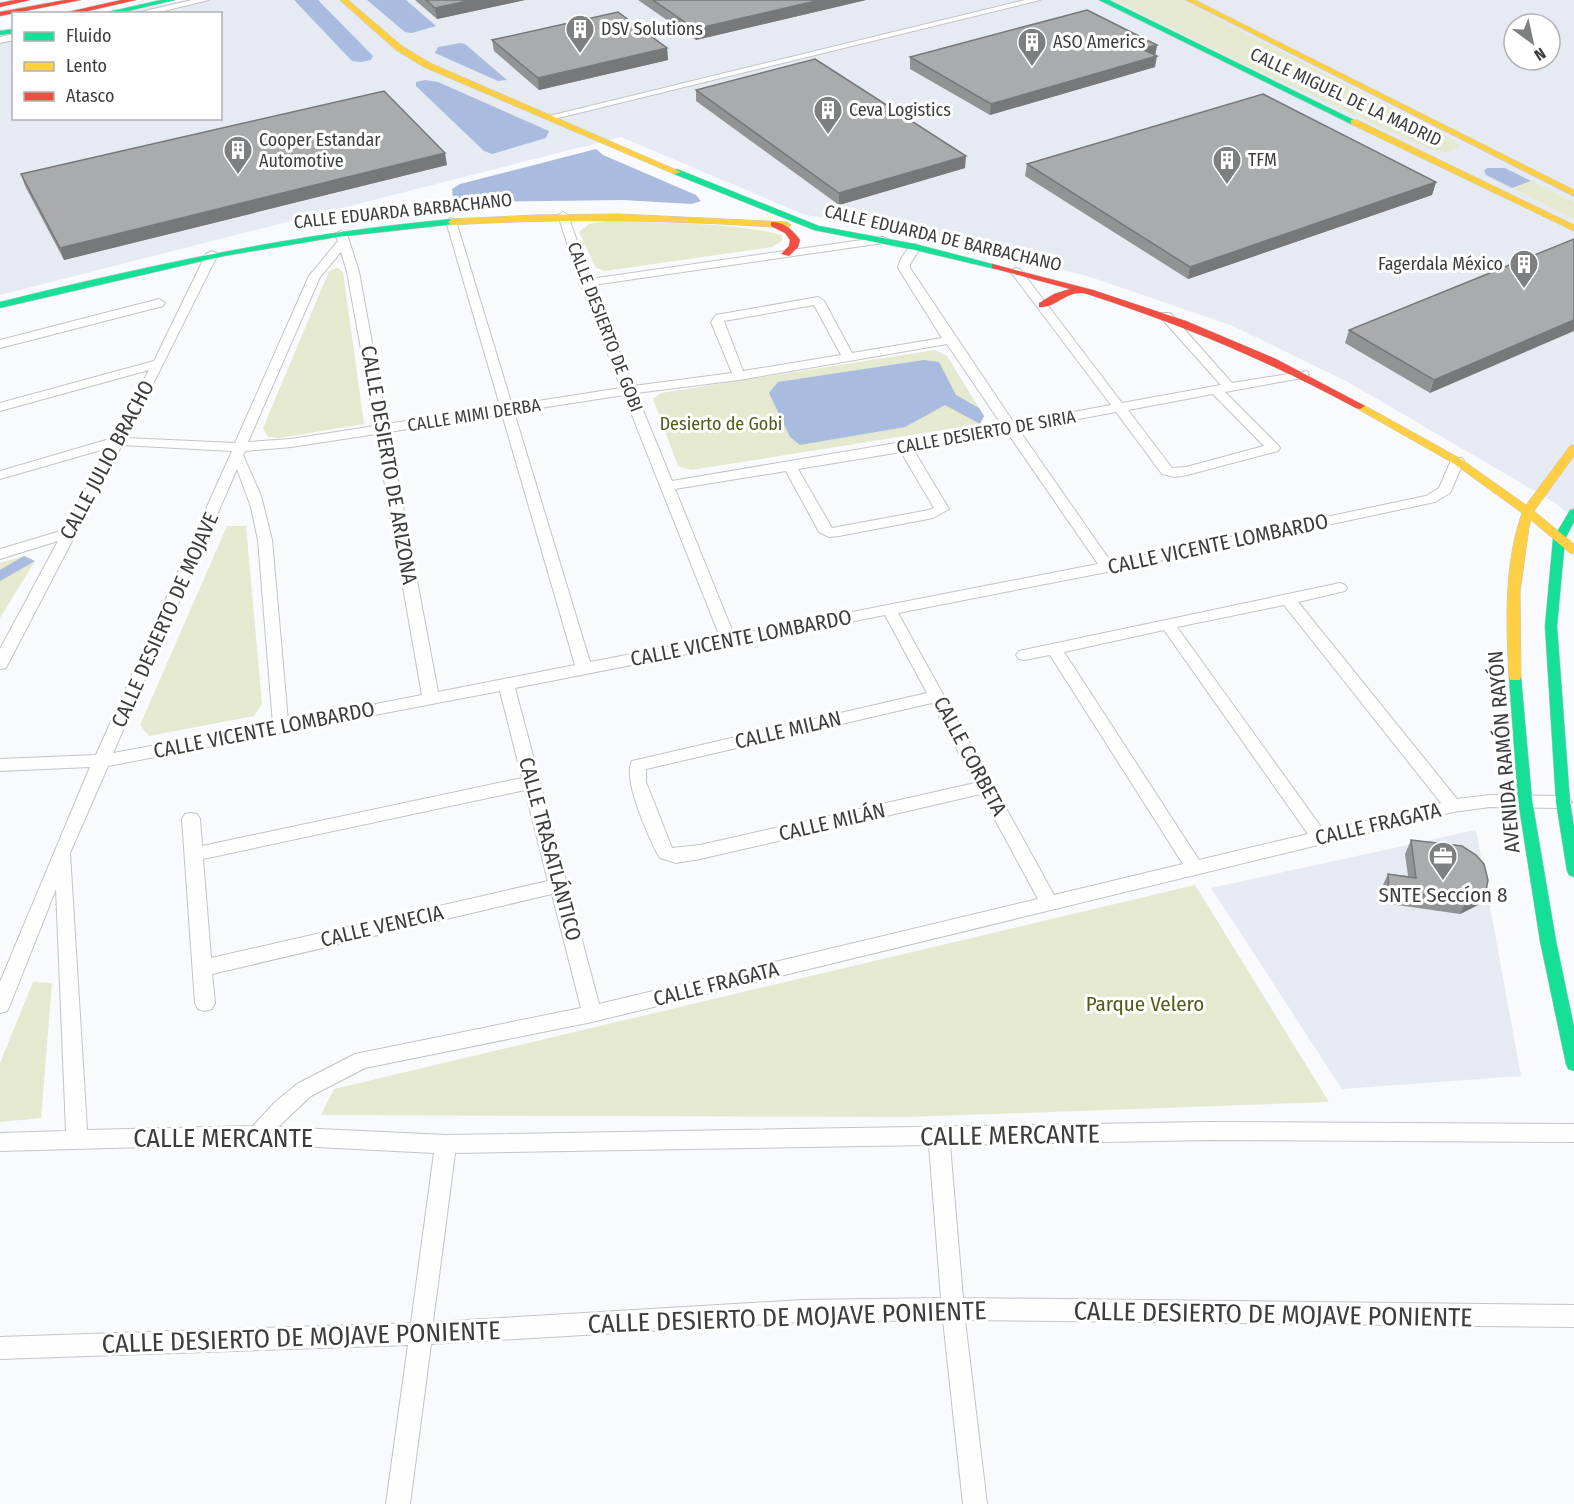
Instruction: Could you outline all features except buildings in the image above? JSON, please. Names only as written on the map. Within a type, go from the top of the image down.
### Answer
[{"type":"main road","points":[[0,5],[26,0]]},
{"type":"main road","points":[[18,12],[132,0]]},
{"type":"main road","points":[[66,12],[80,5],[142,0]]},
{"type":"main road","points":[[112,12],[171,0]]},
{"type":"main road","name":"CALLE EDUARDA DE BARBACHANO","points":[[344,0],[399,48],[427,65],[817,228],[883,240],[1016,271],[1166,316],[1227,339],[1303,374],[1457,461],[1528,512],[1574,550]]},
{"type":"main road","name":"CALLE MIGUEL DE LA MADRID","points":[[1103,0],[1574,228]]},
{"type":"main road","name":"CALLE MIGUEL DE LA MADRID","points":[[1190,0],[1574,193]]},
{"type":"main road","points":[[728,220],[741,198]]},
{"type":"main road","name":"CALLE EDUARDA BARBACHANO","points":[[0,305],[212,254],[342,238],[451,221],[563,215],[728,220],[817,228]]},
{"type":"main road","points":[[774,224],[788,231],[795,240],[794,248],[786,254]]},
{"type":"main road","points":[[1042,305],[1057,296],[1079,290]]},
{"type":"main road","name":"AVENIDA RAMÓN RAYÓN","points":[[1574,448],[1528,512],[1518,546],[1513,651],[1525,800],[1548,941],[1574,1064]]},
{"type":"main road","points":[[1574,512],[1559,538],[1551,626],[1567,735],[1563,802],[1574,871]]},
{"type":"street","points":[[146,12],[205,0]]},
{"type":"street","points":[[550,117],[1036,0]]},
{"type":"street","name":"CALLE DESIERTO DE GOBI","points":[[563,215],[586,283],[728,639]]},
{"type":"street","points":[[451,221],[584,668]]},
{"type":"street","name":"CALLE DESIERTO DE ARIZONA","points":[[342,238],[353,272],[431,698]]},
{"type":"street","name":"CALLE DESIERTO DE MOJAVE","points":[[0,1005],[62,851],[315,276],[342,238]]},
{"type":"street","points":[[586,283],[883,240]]},
{"type":"street","name":"CALLE DESIERTO DE SIRIA","points":[[915,247],[904,264],[904,268],[950,340],[1107,567]]},
{"type":"street","name":"CALLE JULIO BRACHO","points":[[0,664],[7,641],[159,363],[212,254]]},
{"type":"street","points":[[1016,271],[1163,468],[1175,473],[1273,448],[1222,388],[1166,316]]},
{"type":"street","points":[[739,376],[717,322],[722,317],[818,301],[848,357]]},
{"type":"street","points":[[0,344],[159,303]]},
{"type":"street","name":"CALLE MIMI DERBA","points":[[0,475],[116,441],[239,451],[630,390],[739,376],[950,340]]},
{"type":"street","points":[[0,407],[159,363]]},
{"type":"street","name":"CALLE DESIERTO DE SIRIA","points":[[668,486],[905,447],[1303,374]]},
{"type":"street","points":[[790,466],[824,529],[829,533],[839,532],[933,514],[942,509],[905,447]]},
{"type":"street","points":[[239,451],[254,492],[266,540],[281,728]]},
{"type":"street","name":"CALLE VICENTE LOMBARDO","points":[[0,765],[103,760],[506,685],[728,639],[1107,567],[1430,499],[1445,490],[1457,461]]},
{"type":"street","points":[[0,554],[68,533]]},
{"type":"street","points":[[1024,655],[1340,588]]},
{"type":"street","points":[[1288,600],[1453,806]]},
{"type":"street","name":"CALLE CORBETA","points":[[889,609],[1049,903]]},
{"type":"street","points":[[1167,624],[1320,838]]},
{"type":"street","points":[[1054,649],[1195,868]]},
{"type":"street","name":"CALLE TRASATLÁNTICO","points":[[506,685],[592,1014]]},
{"type":"street","name":"CALLE MILAN","points":[[676,856],[666,853],[664,849],[638,782],[638,765],[938,696]]},
{"type":"street","points":[[194,854],[533,782]]},
{"type":"street","name":"CALLE MILÁN","points":[[676,856],[987,787]]},
{"type":"street","name":"CALLE FRAGATA","points":[[258,1135],[278,1110],[300,1091],[331,1073],[362,1060],[592,1014],[1453,806],[1490,801],[1563,802]]},
{"type":"street","points":[[191,819],[205,1003]]},
{"type":"street","points":[[62,851],[77,1138]]},
{"type":"street","name":"CALLE VENECIA","points":[[203,968],[560,885]]},
{"type":"street","name":"CALLE MERCANTE","points":[[0,1142],[77,1138],[258,1135],[446,1144],[1207,1131],[1574,1133]]},
{"type":"street","points":[[939,1137],[953,1309],[975,1504]]},
{"type":"street","points":[[398,1504],[446,1144]]},
{"type":"street","name":"CALLE DESIERTO DE MOJAVE PONIENTE","points":[[0,1348],[419,1334],[803,1311],[953,1309],[1574,1316]]},
{"type":"shaded area","points":[[186,0],[1574,0],[1574,520],[1557,504],[1348,382],[1233,326],[1090,277],[998,252],[911,231],[805,215],[621,137],[0,295],[0,36],[12,33],[12,120],[222,120],[222,12],[121,12]]},
{"type":"shaded area","points":[[1476,830],[1521,1076],[1342,1089],[1211,888]]},
{"type":"green space","points":[[1114,0],[1181,0],[1457,142],[1458,148],[1447,152],[1432,150],[1258,71]]},
{"type":"green space","points":[[1531,181],[1574,202],[1574,219],[1512,188]]},
{"type":"green space","points":[[606,221],[740,228],[782,235],[782,241],[772,247],[605,271],[596,268],[579,232],[589,224]]},
{"type":"green space","points":[[338,268],[343,272],[364,424],[279,438],[268,437],[263,428],[329,271]]},
{"type":"green space","name":"Desierto de Gobi","points":[[935,350],[947,356],[984,416],[980,424],[691,470],[678,466],[653,399],[661,393]]},
{"type":"green space","points":[[227,526],[246,526],[262,704],[254,716],[149,736],[140,725]]},
{"type":"green space","points":[[24,556],[35,561],[0,618],[0,563]]},
{"type":"green space","name":"Parque Velero","points":[[1195,885],[1329,1102],[907,1117],[321,1115],[334,1089]]},
{"type":"green space","points":[[33,982],[52,983],[41,1118],[0,1122],[0,1063]]},
{"type":"water","points":[[294,0],[318,0],[373,56],[371,60],[352,61]]},
{"type":"water","points":[[367,0],[406,0],[436,26],[412,33],[405,32]]},
{"type":"water","points":[[465,44],[507,80],[498,81],[435,53],[438,47]]},
{"type":"water","points":[[425,80],[438,82],[549,131],[546,138],[492,154],[484,151],[416,86],[416,82]]},
{"type":"water","points":[[596,149],[603,155],[696,195],[701,201],[692,204],[623,200],[476,202],[458,201],[453,197],[452,189],[460,184]]},
{"type":"water","points":[[1487,168],[1505,168],[1531,181],[1512,188],[1486,175],[1484,171]]},
{"type":"water","points":[[924,360],[939,362],[956,395],[979,408],[984,416],[980,424],[945,405],[905,427],[800,445],[790,437],[769,393],[778,382]]},
{"type":"water","points":[[24,556],[35,561],[0,581],[0,570]]},
{"type":"traffic: fast","points":[[112,12],[171,0]]},
{"type":"traffic: fast","points":[[1103,0],[1354,122]]},
{"type":"traffic: fast","points":[[0,33],[12,31]]},
{"type":"traffic: fast","points":[[677,172],[817,228],[915,247],[995,266]]},
{"type":"traffic: fast","points":[[0,305],[224,253],[337,234],[452,222]]},
{"type":"traffic: fast","points":[[1574,512],[1559,539],[1551,626],[1563,802],[1574,871]]},
{"type":"traffic: fast","points":[[1515,677],[1525,800],[1548,941],[1574,1064]]},
{"type":"traffic: slow","points":[[344,0],[399,48],[427,65],[677,172]]},
{"type":"traffic: slow","points":[[1190,0],[1574,193]]},
{"type":"traffic: slow","points":[[1354,122],[1574,228]]},
{"type":"traffic: slow","points":[[452,222],[619,217],[787,225]]},
{"type":"traffic: slow","points":[[1360,406],[1457,461],[1528,512],[1574,550]]},
{"type":"traffic: slow","points":[[1515,677],[1514,592],[1523,527],[1533,504],[1574,448]]},
{"type":"traffic: jam","points":[[0,5],[26,0]]},
{"type":"traffic: jam","points":[[0,14],[77,0]]},
{"type":"traffic: jam","points":[[72,12],[132,0]]},
{"type":"traffic: jam","points":[[774,224],[788,231],[795,240],[793,247],[786,254]]},
{"type":"traffic: jam","points":[[995,266],[1090,292],[1183,323],[1273,361],[1360,406]]},
{"type":"traffic: jam","points":[[1042,305],[1057,296],[1079,289]]},
{"type":"place","name":"DSV Solutions","points":[[580,54]]},
{"type":"place","name":"ASO Americs","points":[[1032,68]]},
{"type":"place","name":"Ceva Logistics","points":[[828,136]]},
{"type":"place","name":"Cooper Estandar Automotive","points":[[238,176]]},
{"type":"place","name":"TFM","points":[[1227,186]]},
{"type":"place","name":"Fagerdala México","points":[[1524,290]]},
{"type":"place","name":"SNTE Seccíon 8","points":[[1443,882]]}]
